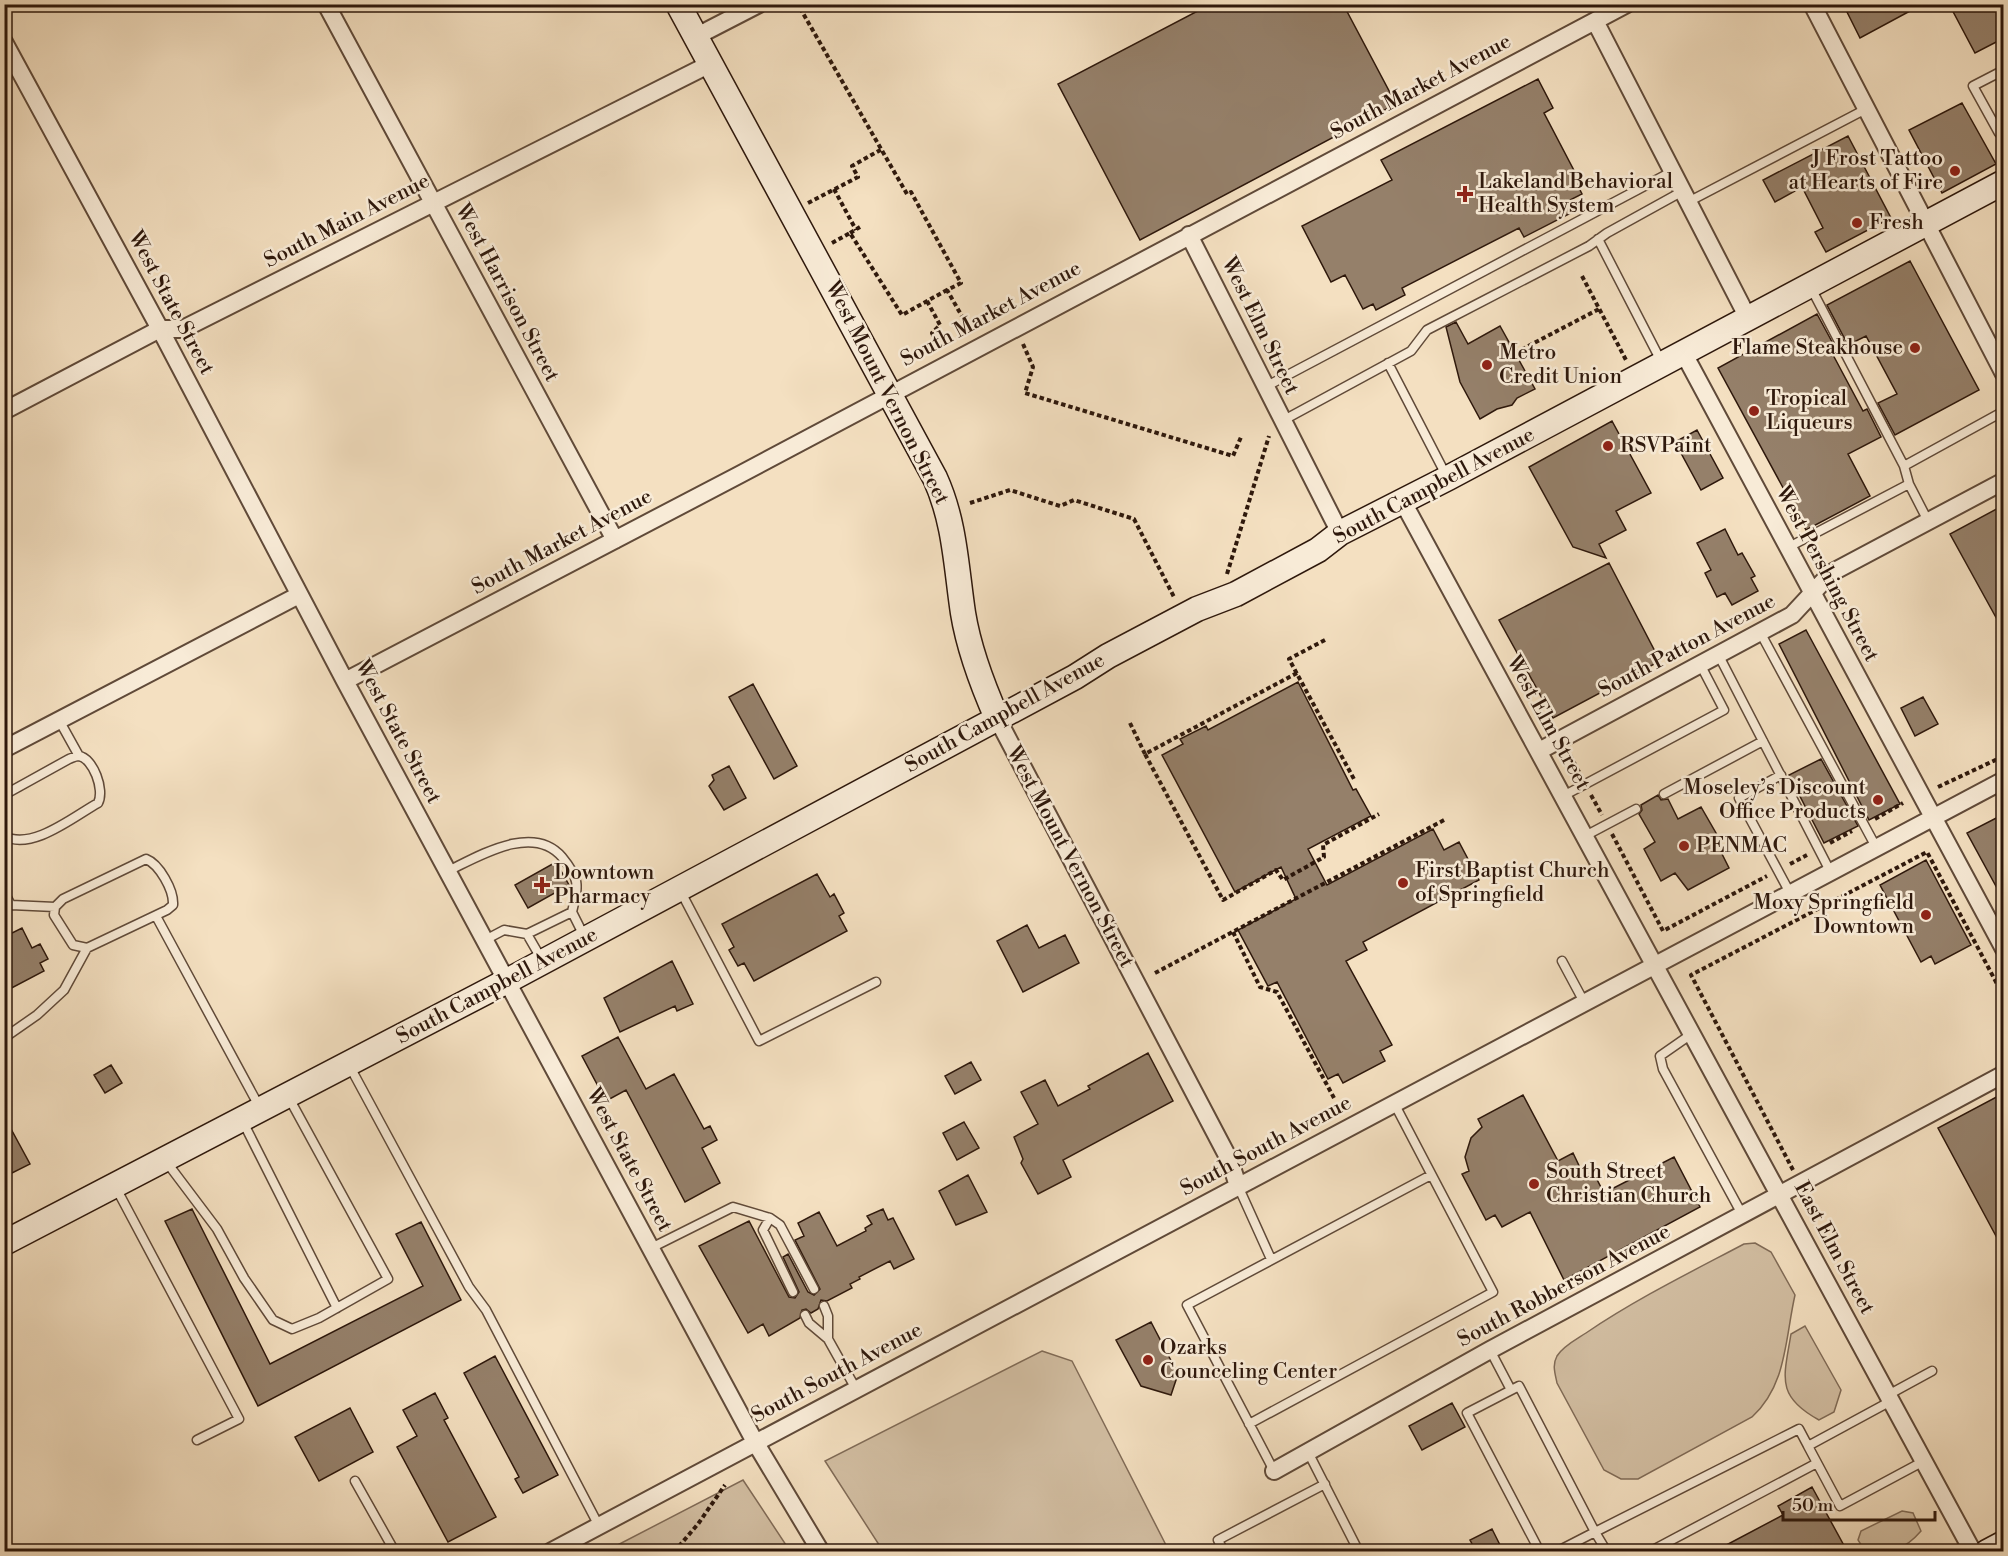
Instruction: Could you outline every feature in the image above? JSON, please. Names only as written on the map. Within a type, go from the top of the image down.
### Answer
[{"type":"main road","name":"West Mount Vernon Street","points":[[678,4],[891,393],[946,502],[953,531],[970,647],[997,718]]},
{"type":"main road","name":"South Campbell Avenue","points":[[4,1243],[543,962],[1197,609],[1236,594],[1308,556],[1340,533],[1403,502],[2004,182]]},
{"type":"main road","points":[[1988,1551],[2004,1543]]},
{"type":"street","name":"West Harrison Street","points":[[326,4],[615,540]]},
{"type":"street","points":[[695,37],[759,4]]},
{"type":"street","name":"South Market Avenue","points":[[345,681],[1627,4]]},
{"type":"street","points":[[1812,4],[2004,374]]},
{"type":"street","points":[[1595,21],[1748,318]]},
{"type":"street","name":"West State Street","points":[[4,42],[160,329],[299,595],[755,1442],[821,1551]]},
{"type":"street","name":"South Main Avenue","points":[[4,411],[160,329],[183,329],[710,64]]},
{"type":"street","name":"West Elm Street","points":[[1189,235],[1340,533]]},
{"type":"street","name":"West Pershing Street","points":[[1683,352],[2004,949]]},
{"type":"street","name":"South Patton Avenue","points":[[1539,751],[1792,615],[1831,573],[2004,481]]},
{"type":"street","name":"West Elm Street","points":[[1403,502],[1657,964]]},
{"type":"street","points":[[4,749],[299,595]]},
{"type":"street","name":"West Mount Vernon Street","points":[[997,718],[1230,1161],[1238,1186]]},
{"type":"street","name":"South South Avenue","points":[[550,1551],[1932,816],[2004,780]]},
{"type":"street","name":"East Elm Street","points":[[1657,964],[1973,1551]]},
{"type":"street","name":"South Robberson Avenue","points":[[1274,1471],[1490,1350],[2004,1074]]},
{"type":"lane","points":[[2004,70],[1973,86],[1999,133],[2004,131]]},
{"type":"lane","points":[[1282,421],[1411,351],[1427,330],[1598,239],[1866,110]]},
{"type":"lane","points":[[1265,387],[1672,171]]},
{"type":"lane","points":[[1598,239],[1662,363]]},
{"type":"lane","points":[[1809,285],[1904,466],[1908,484],[1928,521]]},
{"type":"lane","points":[[1389,363],[1448,478]]},
{"type":"lane","points":[[1904,466],[2004,411]]},
{"type":"lane","points":[[1787,548],[1908,484]]},
{"type":"lane","points":[[1760,632],[1876,847]]},
{"type":"lane","points":[[1718,654],[1830,871]]},
{"type":"lane","points":[[1563,796],[1724,710],[1700,664]]},
{"type":"lane","points":[[4,836],[20,842],[35,839],[98,803],[102,795],[101,787],[87,760],[79,756],[59,720]]},
{"type":"lane","points":[[1664,794],[1763,741]]},
{"type":"lane","points":[[4,795],[69,759],[79,756]]},
{"type":"lane","points":[[1781,775],[1738,798],[1790,893]]},
{"type":"lane","points":[[1585,836],[1636,809]]},
{"type":"lane","points":[[448,871],[505,845],[530,842],[548,846],[557,851],[572,869],[578,882],[572,912],[586,939]]},
{"type":"lane","points":[[4,1038],[37,1016],[64,990],[87,948],[156,916],[173,905],[174,897],[154,862],[146,859],[63,899],[55,907],[54,915],[73,945],[87,948]]},
{"type":"lane","points":[[679,889],[759,1041],[876,982]]},
{"type":"lane","points":[[4,892],[8,906],[55,907]]},
{"type":"lane","points":[[485,940],[504,930],[527,934],[572,912]]},
{"type":"lane","points":[[156,916],[251,1115],[337,1308]]},
{"type":"lane","points":[[527,934],[543,962]]},
{"type":"lane","points":[[1562,962],[1584,1002]]},
{"type":"lane","points":[[1693,1033],[1660,1056],[1662,1069],[1743,1216]]},
{"type":"lane","points":[[349,1064],[469,1287],[486,1310],[599,1526]]},
{"type":"lane","points":[[165,1160],[217,1229],[244,1278],[273,1320],[292,1329],[337,1308],[388,1279],[288,1096]]},
{"type":"lane","points":[[1250,1424],[1493,1292],[1394,1103]]},
{"type":"lane","points":[[1274,1471],[1188,1305],[1431,1175]]},
{"type":"lane","points":[[115,1185],[239,1419],[197,1440]]},
{"type":"lane","points":[[1238,1186],[1271,1259]]},
{"type":"lane","points":[[651,1248],[733,1207],[770,1218],[780,1225],[814,1288]]},
{"type":"lane","points":[[770,1218],[763,1230],[793,1292]]},
{"type":"lane","points":[[824,1306],[828,1316],[828,1339]]},
{"type":"lane","points":[[806,1315],[809,1323],[828,1339],[856,1389]]},
{"type":"lane","points":[[1490,1350],[1511,1390]]},
{"type":"lane","points":[[1808,1446],[1932,1371]]},
{"type":"lane","points":[[1540,1551],[1467,1413],[1519,1386],[1607,1551]]},
{"type":"lane","points":[[1556,1551],[1799,1429],[1840,1506],[1924,1461]]},
{"type":"lane","points":[[1308,1452],[1359,1551]]},
{"type":"lane","points":[[1649,1551],[1817,1463]]},
{"type":"lane","points":[[355,1481],[395,1551]]},
{"type":"lane","points":[[1224,1551],[1218,1540],[1324,1484]]},
{"type":"path","points":[[800,8],[907,194],[911,192],[961,283],[902,315],[850,233]]},
{"type":"path","points":[[804,205],[858,177],[852,166],[882,149]]},
{"type":"path","points":[[826,246],[858,229],[834,189]]},
{"type":"path","points":[[1582,276],[1628,363]]},
{"type":"path","points":[[947,290],[971,333]]},
{"type":"path","points":[[927,301],[940,325],[932,333],[940,349]]},
{"type":"path","points":[[1515,353],[1599,309]]},
{"type":"path","points":[[1023,344],[1033,367],[1025,393],[1233,456],[1241,437]]},
{"type":"path","points":[[1227,574],[1269,436]]},
{"type":"path","points":[[970,503],[1010,490],[1060,506],[1074,500],[1134,519],[1176,600]]},
{"type":"path","points":[[1325,640],[1288,659],[1355,781]]},
{"type":"path","points":[[1145,754],[1297,674]]},
{"type":"path","points":[[1130,723],[1223,900],[1276,870],[1283,880],[1324,857],[1323,845],[1379,813]]},
{"type":"path","points":[[1933,779],[1939,789],[2004,756]]},
{"type":"path","points":[[1155,973],[1446,819]]},
{"type":"path","points":[[1775,1136],[1690,975],[1927,852],[2004,997]]},
{"type":"path","points":[[1233,932],[1260,987],[1277,992],[1334,1098]]},
{"type":"path","points":[[674,1551],[698,1524],[725,1485]]},
{"type":"shaded area","points":[[1755,1243],[1771,1252],[1795,1295],[1783,1361],[1772,1391],[1752,1417],[1638,1479],[1621,1479],[1604,1470],[1557,1383],[1555,1359],[1570,1343],[1644,1297],[1744,1244]]},
{"type":"shaded area","points":[[1805,1326],[1841,1390],[1834,1412],[1819,1420],[1795,1402],[1786,1384],[1786,1362],[1791,1334]]},
{"type":"shaded area","points":[[1042,1351],[1072,1361],[1169,1551],[883,1551],[825,1461]]},
{"type":"shaded area","points":[[743,1480],[790,1551],[606,1551]]},
{"type":"shaded area","points":[[1902,1511],[1913,1513],[1921,1531],[1902,1547],[1882,1551],[1865,1551],[1858,1540],[1861,1531]]},
{"type":"building","points":[[1211,4],[1343,4],[1396,104],[1140,240],[1058,84]]},
{"type":"building","points":[[1843,4],[1923,4],[1860,38]]},
{"type":"building","points":[[1949,4],[1999,4],[2004,13],[2004,38],[1975,53]]},
{"type":"building","points":[[1538,79],[1553,108],[1544,113],[1579,180],[1576,182],[1582,194],[1566,202],[1571,213],[1524,237],[1519,228],[1402,288],[1405,295],[1376,310],[1373,304],[1363,309],[1345,275],[1331,282],[1302,226],[1392,180],[1381,160]]},
{"type":"building","points":[[1962,103],[1996,164],[1942,193],[1909,130]]},
{"type":"building","points":[[1848,136],[1891,218],[1826,252],[1815,232],[1823,228],[1802,187],[1775,202],[1763,180]]},
{"type":"building","points":[[1910,261],[1979,390],[1895,435],[1878,403],[1897,394],[1866,336],[1848,345],[1827,305]]},
{"type":"building","points":[[1817,314],[1837,351],[1832,353],[1863,411],[1867,409],[1881,437],[1848,454],[1870,496],[1806,530],[1718,368]]},
{"type":"building","name":"Metro Credit Union","points":[[1456,322],[1468,344],[1500,326],[1535,389],[1517,398],[1512,405],[1497,409],[1480,419],[1460,382],[1446,327]]},
{"type":"building","points":[[1612,421],[1651,493],[1616,511],[1626,530],[1599,544],[1606,558],[1573,547],[1529,467]]},
{"type":"building","points":[[1697,430],[1723,478],[1701,490],[1675,442]]},
{"type":"building","points":[[2004,505],[2004,632],[1950,534]]},
{"type":"building","points":[[1725,529],[1738,555],[1742,553],[1755,576],[1751,578],[1758,591],[1732,605],[1725,593],[1717,597],[1705,573],[1711,570],[1697,543]]},
{"type":"building","points":[[1609,563],[1660,661],[1553,718],[1499,620]]},
{"type":"building","points":[[1806,630],[1900,804],[1869,820],[1779,644]]},
{"type":"building","name":"First Baptist Church of Springfield","points":[[1298,682],[1353,790],[1356,789],[1371,816],[1308,849],[1327,885],[1433,829],[1444,850],[1459,842],[1479,880],[1363,942],[1367,950],[1346,961],[1392,1045],[1380,1051],[1385,1061],[1343,1083],[1338,1074],[1328,1079],[1277,982],[1268,986],[1238,930],[1296,899],[1281,867],[1235,892],[1162,755],[1183,744],[1180,739],[1206,726],[1208,730]]},
{"type":"building","points":[[753,684],[797,766],[774,779],[729,697]]},
{"type":"building","points":[[1923,697],[1938,724],[1915,736],[1901,708]]},
{"type":"building","name":"PENMAC","points":[[1821,759],[1858,826],[1824,843],[1789,775]]},
{"type":"building","points":[[729,766],[746,798],[724,810],[709,786],[714,780],[712,775]]},
{"type":"building","name":"PENMAC","points":[[1658,795],[1661,800],[1668,799],[1678,819],[1701,807],[1720,840],[1716,842],[1729,868],[1688,890],[1675,873],[1661,881],[1644,849],[1655,842],[1639,814],[1642,810],[1641,805]]},
{"type":"building","points":[[2004,814],[2004,901],[1967,833]]},
{"type":"building","name":"Moxy Springfield Downtown","points":[[1926,860],[1971,945],[1935,964],[1931,956],[1921,962],[1880,885]]},
{"type":"building","name":"Downtown Pharmacy","points":[[556,862],[569,885],[528,908],[515,885]]},
{"type":"building","points":[[817,874],[830,897],[834,894],[844,913],[839,916],[847,931],[754,981],[744,963],[738,966],[729,950],[734,947],[722,924]]},
{"type":"building","points":[[1027,925],[1039,948],[1065,935],[1079,963],[1023,992],[997,941]]},
{"type":"building","points":[[22,928],[32,948],[40,944],[48,959],[40,963],[44,971],[4,992],[4,937]]},
{"type":"building","points":[[672,961],[693,1004],[677,1011],[675,1006],[620,1032],[604,998]]},
{"type":"building","points":[[618,1037],[646,1089],[674,1074],[704,1129],[710,1126],[717,1140],[702,1148],[720,1183],[685,1202],[626,1090],[606,1101],[582,1056]]},
{"type":"building","points":[[1148,1053],[1173,1101],[1063,1160],[1071,1177],[1038,1194],[1021,1163],[1023,1159],[1014,1137],[1038,1124],[1021,1092],[1045,1080],[1058,1106],[1090,1089],[1088,1086]]},
{"type":"building","points":[[971,1062],[981,1080],[955,1094],[945,1076]]},
{"type":"building","points":[[111,1065],[122,1083],[105,1093],[94,1075]]},
{"type":"building","points":[[2004,1093],[2004,1251],[1938,1128]]},
{"type":"building","name":"South Street Christian Church","points":[[1523,1095],[1558,1161],[1573,1153],[1584,1176],[1593,1172],[1604,1193],[1674,1157],[1700,1207],[1564,1280],[1530,1212],[1502,1227],[1495,1215],[1486,1220],[1462,1174],[1469,1171],[1465,1157],[1471,1138],[1482,1127],[1478,1119]]},
{"type":"building","points":[[4,1116],[30,1164],[4,1177]]},
{"type":"building","points":[[964,1122],[979,1148],[957,1160],[943,1133]]},
{"type":"building","points":[[968,1175],[987,1212],[956,1225],[939,1191]]},
{"type":"building","points":[[192,1209],[270,1364],[423,1286],[396,1234],[421,1222],[461,1300],[258,1406],[165,1221]]},
{"type":"building","points":[[883,1209],[888,1220],[893,1218],[914,1259],[894,1269],[890,1261],[859,1277],[860,1279],[850,1284],[852,1288],[827,1301],[821,1300],[818,1309],[811,1313],[806,1309],[802,1310],[800,1318],[769,1336],[763,1324],[748,1333],[699,1246],[749,1221],[789,1297],[795,1298],[799,1292],[783,1257],[788,1254],[808,1292],[814,1295],[820,1289],[795,1240],[804,1236],[798,1223],[819,1212],[837,1246],[866,1231],[865,1228],[872,1224],[867,1216]]},
{"type":"building","name":"Ozarks Counceling Center","points":[[1151,1322],[1178,1374],[1171,1395],[1141,1386],[1116,1340]]},
{"type":"building","points":[[495,1356],[558,1475],[523,1493],[515,1479],[519,1477],[464,1373]]},
{"type":"building","points":[[435,1393],[448,1418],[444,1420],[496,1517],[448,1542],[397,1447],[417,1436],[403,1410]]},
{"type":"building","points":[[1452,1403],[1465,1427],[1422,1450],[1409,1426]]},
{"type":"building","points":[[350,1408],[373,1452],[319,1481],[295,1437]]},
{"type":"building","points":[[1812,1487],[1847,1551],[1715,1551],[1783,1515],[1778,1506]]},
{"type":"building","points":[[1492,1529],[1503,1551],[1476,1551],[1470,1540]]},
{"type":"place","name":"J Frost Tattoo at Hearts of Fire","points":[[1955,171]]},
{"type":"place","name":"Lakeland Behavioral Health System","points":[[1465,194]]},
{"type":"place","name":"Fresh","points":[[1857,223]]},
{"type":"place","name":"Flame Steakhouse","points":[[1915,348]]},
{"type":"place","name":"Metro Credit Union","points":[[1487,365]]},
{"type":"place","name":"Tropical Liqueurs","points":[[1754,411]]},
{"type":"place","name":"RSVPaint","points":[[1608,446]]},
{"type":"place","name":"Moseley’s Discount Office Products","points":[[1878,800]]},
{"type":"place","name":"PENMAC","points":[[1684,846]]},
{"type":"place","name":"First Baptist Church of Springfield","points":[[1403,883]]},
{"type":"place","name":"Downtown Pharmacy","points":[[542,885]]},
{"type":"place","name":"Moxy Springfield Downtown","points":[[1926,915]]},
{"type":"place","name":"South Street Christian Church","points":[[1534,1184]]},
{"type":"place","name":"Ozarks Counceling Center","points":[[1148,1360]]}]
